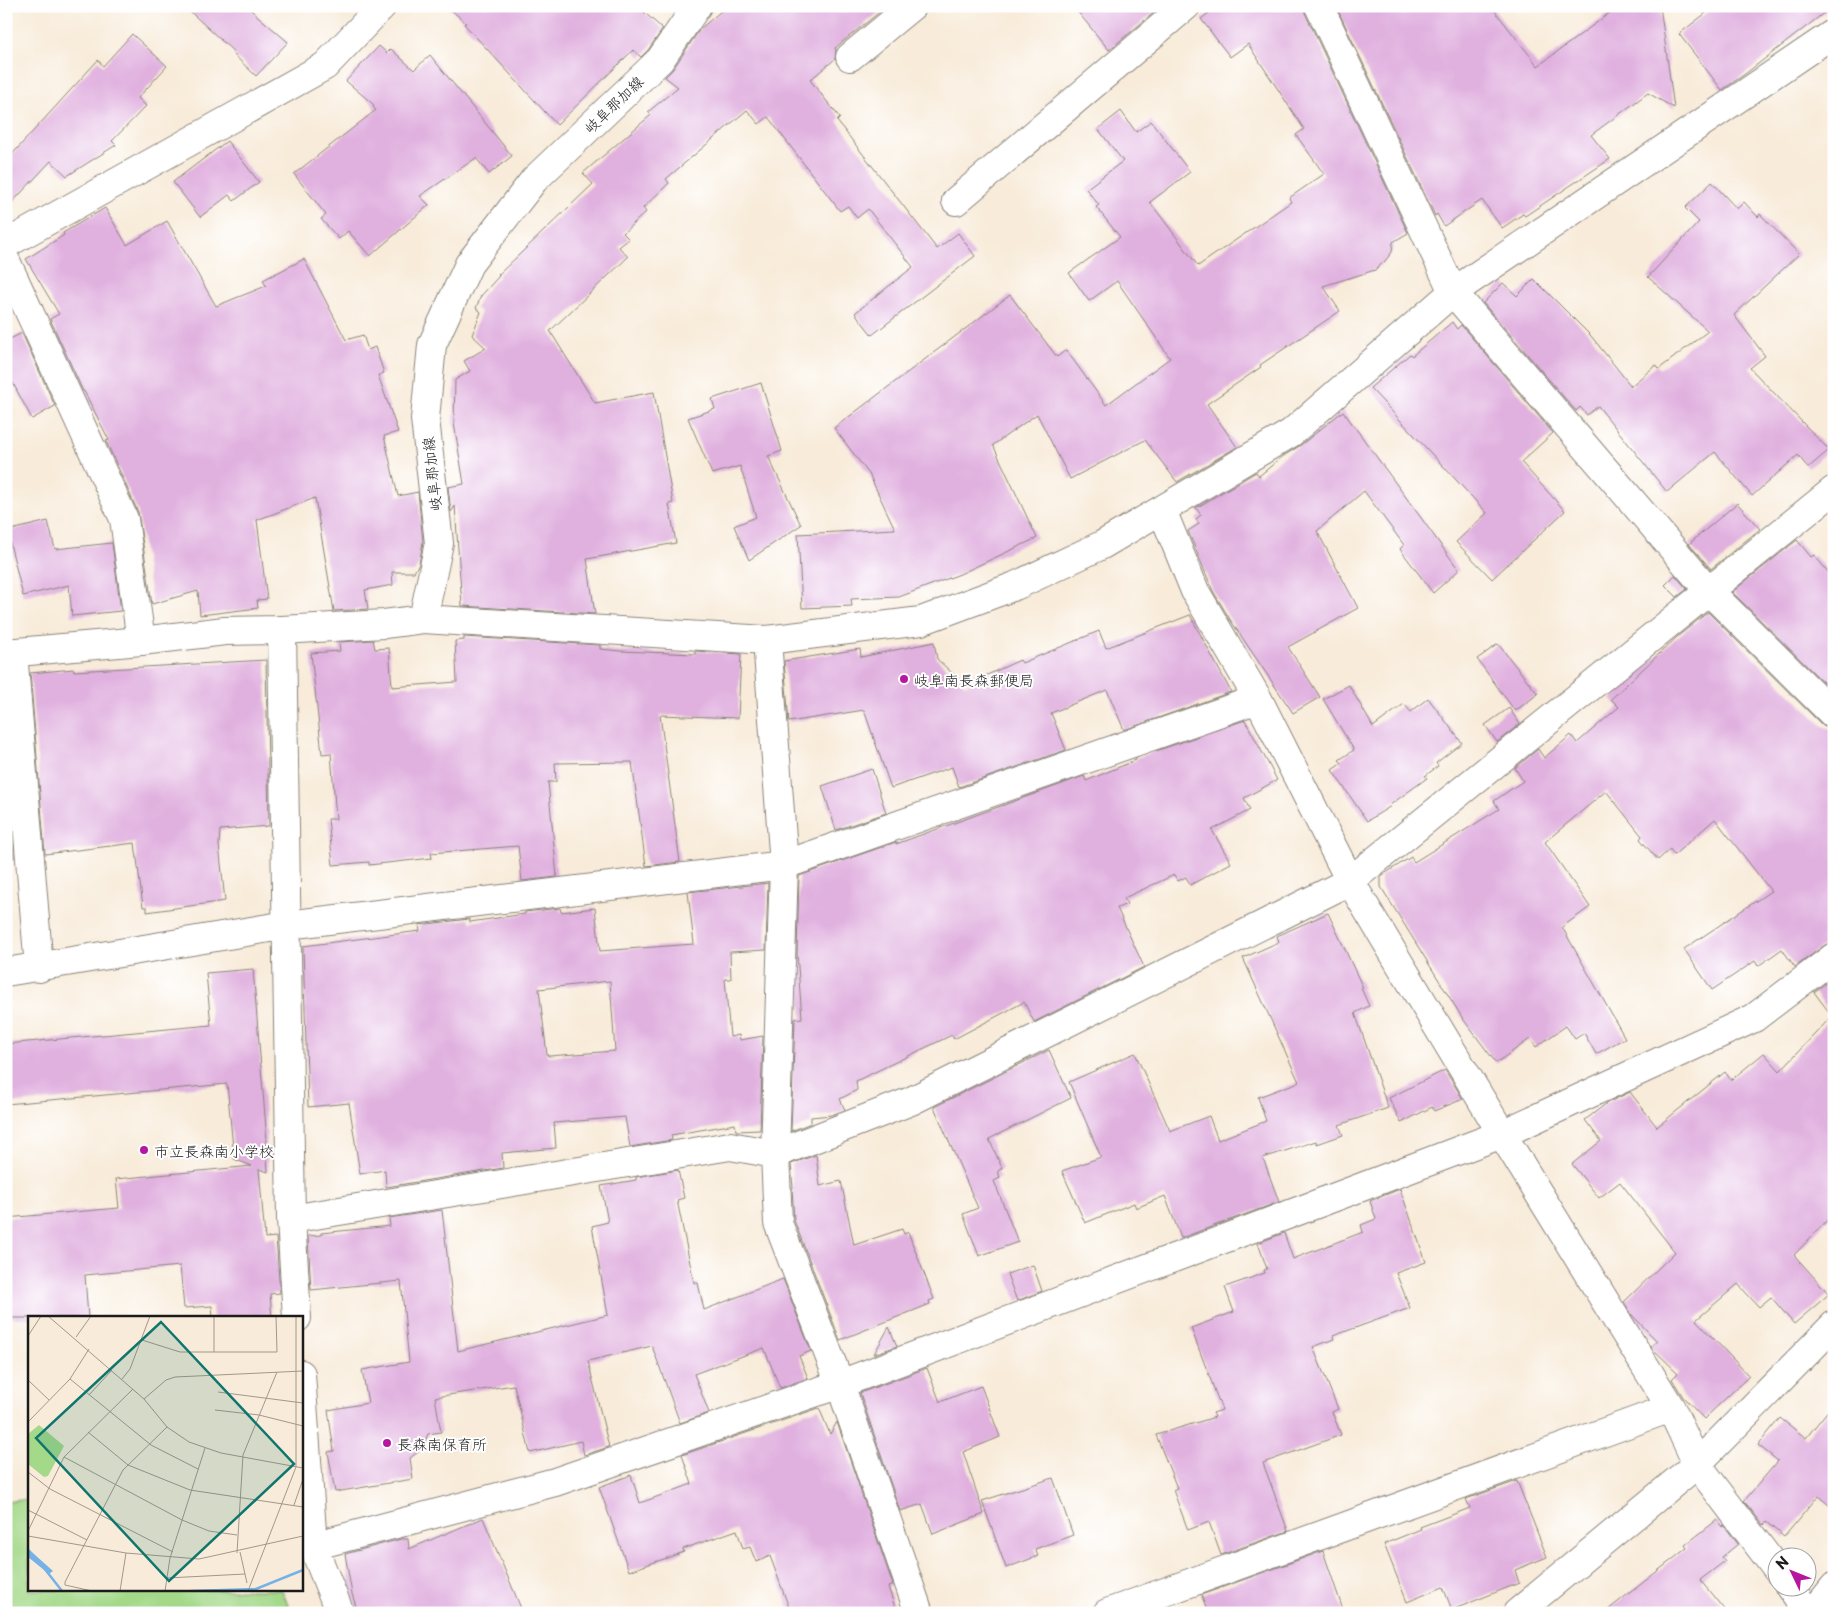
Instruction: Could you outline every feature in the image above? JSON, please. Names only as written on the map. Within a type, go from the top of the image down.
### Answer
[{"type":"street","points":[[6,244],[325,66],[382,6]]},
{"type":"street","name":"岐阜那加線","points":[[423,619],[439,543],[425,419],[432,344],[469,264],[534,180],[660,60],[697,6]]},
{"type":"street","points":[[850,57],[912,6]]},
{"type":"street","points":[[956,201],[1186,6]]},
{"type":"street","points":[[1320,6],[1453,292],[1709,591],[1834,716]]},
{"type":"street","points":[[39,968],[10,653],[224,631],[282,630],[384,624],[423,619],[766,640],[921,622],[1015,586],[1102,545],[1291,433],[1453,292],[1834,34]]},
{"type":"street","points":[[6,261],[124,519],[141,641]]},
{"type":"street","points":[[291,1219],[730,1146],[775,1154],[911,1100],[1350,881],[1834,490]]},
{"type":"street","points":[[1162,510],[1195,591],[1258,699],[1350,881],[1670,1408],[1697,1464],[1768,1559]]},
{"type":"street","points":[[282,630],[291,1219],[297,1316]]},
{"type":"street","points":[[766,640],[784,865],[775,1154],[778,1223],[840,1384],[919,1613]]},
{"type":"street","points":[[6,972],[287,925],[784,865],[1258,699]]},
{"type":"street","points":[[313,1546],[555,1482],[840,1384],[1502,1134],[1754,1018],[1834,957]]},
{"type":"street","points":[[1517,1613],[1697,1464],[1834,1325]]},
{"type":"street","points":[[302,1388],[313,1546],[340,1613]]},
{"type":"street","points":[[1108,1613],[1670,1408]]},
{"type":"street","points":[[1813,1613],[1834,1588]]},
{"type":"street","points":[[1796,1596],[1808,1613]]},
{"type":"green space","points":[[28,1499],[28,1592],[283,1592],[291,1613],[6,1613],[6,1502]]},
{"type":"building","points":[[184,6],[246,6],[288,42],[256,76],[233,54],[234,52]]},
{"type":"building","points":[[447,6],[637,6],[663,29],[641,57],[633,50],[557,125],[464,24],[466,23]]},
{"type":"building","points":[[727,6],[887,6],[835,48],[835,59],[810,80],[840,118],[837,121],[937,249],[958,233],[975,256],[872,335],[855,313],[913,267],[868,209],[857,218],[848,206],[840,211],[768,117],[759,124],[747,110],[666,179],[669,183],[643,208],[646,212],[623,233],[629,239],[619,247],[628,257],[550,331],[595,403],[654,392],[673,503],[669,504],[676,543],[587,559],[595,614],[462,606],[455,506],[451,512],[448,487],[464,484],[454,423],[455,380],[470,371],[464,361],[486,348],[472,335],[481,312],[476,308],[481,296],[498,275],[593,184],[583,173],[651,115],[648,112],[678,87],[665,77],[673,69],[700,29]]},
{"type":"building","points":[[1073,6],[1162,6],[1109,50]]},
{"type":"building","points":[[1218,6],[1304,6],[1305,13],[1408,233],[1393,242],[1392,252],[1375,270],[1323,286],[1340,311],[1260,365],[1261,367],[1207,404],[1237,447],[1177,482],[1145,440],[1070,479],[1037,414],[993,445],[1037,538],[960,574],[899,597],[851,599],[852,606],[802,608],[798,534],[895,529],[869,474],[834,428],[1010,295],[1057,357],[1066,350],[1106,405],[1170,358],[1117,281],[1089,301],[1069,273],[1120,237],[1096,207],[1099,205],[1086,189],[1123,161],[1098,129],[1121,111],[1136,132],[1151,121],[1190,172],[1150,202],[1198,266],[1291,202],[1289,198],[1324,174],[1296,135],[1304,129],[1248,44],[1230,57],[1201,19]]},
{"type":"building","points":[[1336,6],[1491,6],[1538,66],[1619,6],[1660,6],[1674,108],[1648,93],[1591,135],[1610,159],[1525,216],[1523,214],[1502,228],[1482,200],[1444,226],[1437,214],[1435,216]]},
{"type":"building","points":[[1715,6],[1833,6],[1722,90],[1679,34]]},
{"type":"building","points":[[132,34],[167,66],[138,98],[146,106],[112,141],[116,145],[67,176],[51,161],[6,209],[6,161],[98,60],[103,66]]},
{"type":"building","points":[[379,46],[387,53],[391,49],[414,70],[430,55],[512,156],[489,174],[476,158],[420,196],[429,205],[370,256],[348,231],[339,239],[321,219],[326,215],[294,174],[376,110],[373,107],[374,105],[346,81]]},
{"type":"building","points":[[227,141],[259,182],[234,201],[229,195],[200,217],[173,182]]},
{"type":"building","points":[[1712,182],[1737,209],[1744,202],[1758,217],[1760,214],[1799,254],[1734,315],[1765,356],[1750,368],[1829,450],[1808,468],[1798,455],[1752,496],[1715,452],[1667,492],[1598,406],[1587,415],[1580,407],[1576,411],[1483,303],[1503,283],[1517,296],[1534,279],[1591,336],[1631,386],[1656,365],[1659,369],[1708,331],[1648,277],[1699,222],[1685,208]]},
{"type":"building","points":[[105,208],[127,245],[167,221],[216,306],[266,286],[263,280],[304,259],[346,340],[363,335],[368,350],[375,347],[384,373],[378,375],[398,432],[384,436],[398,496],[418,492],[423,542],[419,564],[414,572],[392,572],[393,585],[365,590],[368,609],[334,611],[315,498],[257,520],[267,599],[257,600],[258,608],[200,615],[198,591],[152,604],[138,512],[106,441],[109,440],[83,391],[50,319],[59,314],[26,259],[64,235],[63,233]]},
{"type":"building","points":[[1452,322],[1457,329],[1461,325],[1553,433],[1521,462],[1565,511],[1492,579],[1456,542],[1487,513],[1370,388]]},
{"type":"building","points":[[22,333],[55,406],[32,419],[6,370],[6,341]]},
{"type":"building","points":[[761,383],[782,451],[768,456],[801,525],[749,560],[734,526],[756,517],[740,466],[712,474],[688,418],[715,409],[712,399]]},
{"type":"building","points":[[1343,411],[1459,570],[1433,593],[1400,549],[1404,545],[1364,491],[1317,531],[1358,608],[1288,647],[1320,697],[1293,713],[1213,591],[1188,531],[1199,524],[1196,519],[1201,515],[1196,508],[1256,472],[1259,476]]},
{"type":"building","points":[[1737,503],[1760,529],[1711,569],[1689,544]]},
{"type":"building","points":[[48,521],[55,549],[112,543],[121,611],[72,616],[69,585],[23,596],[7,531]]},
{"type":"building","points":[[1797,540],[1811,557],[1814,555],[1834,579],[1834,693],[1732,592]]},
{"type":"building","points":[[1675,575],[1687,589],[1677,597],[1665,585]]},
{"type":"building","points":[[1708,612],[1823,726],[1834,730],[1834,942],[1825,945],[1795,967],[1782,949],[1758,966],[1755,961],[1712,990],[1684,949],[1771,891],[1715,819],[1674,855],[1670,849],[1658,860],[1640,839],[1642,836],[1606,791],[1545,842],[1590,907],[1562,927],[1625,1038],[1596,1054],[1584,1033],[1575,1039],[1566,1026],[1536,1047],[1530,1039],[1496,1063],[1463,1019],[1381,887],[1381,876],[1411,857],[1414,862],[1499,809],[1494,801],[1523,781],[1515,768],[1538,749],[1544,758],[1571,735],[1577,743],[1619,707],[1611,699],[1677,637]]},
{"type":"building","points":[[1190,615],[1231,692],[1124,730],[1107,690],[1051,713],[1066,750],[959,787],[952,767],[891,788],[864,710],[789,722],[784,661],[860,649],[861,657],[934,642],[937,659],[965,685],[1020,660],[1022,663],[1099,631],[1106,648]]},
{"type":"building","points":[[464,637],[600,645],[600,649],[620,651],[695,654],[695,651],[741,654],[738,718],[660,715],[680,862],[646,866],[632,762],[555,763],[556,782],[548,782],[557,877],[522,881],[518,846],[431,853],[432,858],[369,865],[369,862],[333,865],[328,819],[336,819],[331,753],[322,754],[311,653],[340,651],[339,642],[373,640],[375,649],[389,648],[392,687],[457,682],[455,641],[464,640]]},
{"type":"building","points":[[1498,644],[1538,694],[1515,711],[1477,659]]},
{"type":"building","points":[[266,660],[269,826],[220,830],[219,845],[225,901],[147,912],[147,907],[143,907],[135,843],[45,854],[30,673],[74,669],[74,671]]},
{"type":"building","points":[[1349,685],[1373,727],[1404,704],[1411,712],[1428,698],[1462,743],[1436,763],[1438,766],[1425,776],[1427,778],[1391,806],[1367,821],[1332,770],[1342,763],[1339,760],[1354,750],[1323,699]]},
{"type":"building","points":[[1509,708],[1520,724],[1497,742],[1485,725]]},
{"type":"building","points":[[1245,720],[1277,780],[1244,798],[1250,810],[1212,830],[1231,863],[1190,885],[1186,877],[1178,881],[1174,875],[1124,898],[1127,904],[1117,908],[1144,967],[1034,1022],[1024,1002],[954,1039],[952,1035],[856,1081],[857,1090],[840,1099],[845,1110],[831,1115],[811,1117],[811,1123],[791,1131],[795,1019],[802,1018],[797,954],[799,876],[896,842],[896,844],[1084,776],[1086,781],[1136,760],[1136,758]]},
{"type":"building","points":[[6,761],[14,858],[6,859]]},
{"type":"building","points":[[872,769],[886,813],[836,830],[822,786]]},
{"type":"building","points":[[768,883],[766,950],[730,952],[731,979],[725,979],[730,1037],[739,1035],[740,1040],[763,1036],[760,1130],[736,1131],[735,1124],[671,1135],[672,1140],[630,1147],[625,1117],[554,1123],[556,1148],[502,1153],[503,1168],[386,1187],[385,1170],[360,1174],[349,1103],[308,1107],[303,946],[420,931],[419,925],[469,919],[470,922],[560,908],[561,912],[595,908],[600,951],[694,944],[688,892]],"holes":[[[610,981],[615,1051],[547,1055],[539,989]]]},
{"type":"building","points":[[1328,913],[1363,988],[1361,988],[1369,1006],[1355,1013],[1388,1108],[1339,1125],[1343,1135],[1317,1144],[1316,1141],[1263,1158],[1279,1202],[1181,1238],[1165,1196],[1136,1208],[1134,1203],[1085,1223],[1062,1171],[1101,1157],[1069,1082],[1135,1053],[1170,1131],[1209,1116],[1218,1140],[1266,1121],[1258,1097],[1299,1082],[1243,958],[1279,942],[1277,936]]},
{"type":"building","points":[[253,969],[268,1172],[259,1169],[265,1238],[276,1237],[280,1293],[270,1294],[272,1316],[213,1316],[212,1306],[184,1308],[180,1266],[85,1275],[88,1316],[6,1318],[6,1218],[119,1208],[116,1179],[252,1166],[234,1159],[227,1084],[6,1104],[6,1044],[211,1025],[206,973]]},
{"type":"building","points":[[1834,977],[1834,1213],[1794,1255],[1829,1294],[1794,1324],[1771,1297],[1759,1307],[1738,1284],[1696,1320],[1749,1376],[1704,1419],[1683,1397],[1672,1379],[1678,1373],[1652,1348],[1651,1346],[1657,1341],[1632,1315],[1624,1302],[1675,1252],[1620,1182],[1599,1198],[1572,1164],[1601,1141],[1585,1120],[1607,1103],[1630,1092],[1657,1127],[1725,1072],[1731,1080],[1764,1053],[1780,1071],[1832,1016],[1814,992]]},
{"type":"building","points":[[1049,1050],[1071,1098],[989,1139],[1002,1168],[998,1171],[1000,1178],[994,1181],[1018,1242],[979,1256],[963,1214],[978,1208],[934,1107]]},
{"type":"building","points":[[1445,1070],[1463,1099],[1434,1111],[1432,1107],[1401,1123],[1389,1098]]},
{"type":"building","points":[[816,1155],[820,1186],[841,1181],[854,1245],[902,1229],[904,1234],[908,1232],[934,1299],[929,1301],[930,1304],[840,1340],[794,1220],[791,1164]]},
{"type":"building","points":[[678,1170],[684,1198],[677,1200],[694,1283],[698,1283],[704,1310],[783,1279],[811,1351],[799,1356],[808,1378],[780,1388],[764,1348],[694,1374],[709,1413],[680,1423],[652,1346],[588,1361],[609,1447],[584,1455],[581,1441],[530,1453],[514,1385],[435,1397],[441,1432],[428,1434],[422,1449],[410,1458],[413,1479],[335,1492],[328,1452],[334,1451],[328,1410],[368,1403],[362,1370],[409,1362],[401,1281],[311,1290],[308,1236],[390,1226],[389,1218],[442,1210],[458,1351],[608,1315],[592,1226],[608,1222],[601,1186],[636,1180],[636,1177]]},
{"type":"building","points":[[1400,1189],[1426,1262],[1396,1273],[1410,1308],[1333,1336],[1334,1339],[1313,1347],[1338,1409],[1332,1412],[1341,1435],[1263,1463],[1288,1531],[1221,1555],[1209,1522],[1188,1530],[1173,1490],[1177,1488],[1156,1435],[1215,1417],[1213,1413],[1222,1410],[1191,1328],[1234,1312],[1225,1287],[1265,1273],[1264,1270],[1267,1269],[1258,1243],[1284,1233],[1293,1259],[1363,1232],[1361,1225],[1376,1219],[1370,1201]]},
{"type":"building","points":[[1033,1265],[1042,1291],[1017,1301],[1007,1274]]},
{"type":"building","points":[[889,1327],[897,1346],[874,1354]]},
{"type":"building","points":[[927,1368],[940,1402],[981,1386],[1000,1437],[963,1452],[984,1514],[933,1534],[922,1504],[900,1511],[860,1393]]},
{"type":"building","points":[[1834,1403],[1834,1509],[1818,1496],[1784,1537],[1766,1522],[1763,1525],[1744,1501],[1778,1461],[1758,1445],[1780,1418],[1806,1438]]},
{"type":"building","points":[[819,1408],[830,1434],[837,1422],[893,1585],[888,1587],[897,1613],[791,1613],[770,1556],[756,1562],[750,1547],[743,1549],[737,1530],[683,1549],[684,1552],[629,1571],[599,1487],[631,1475],[640,1503],[692,1484],[682,1455]]},
{"type":"building","points":[[1053,1478],[1073,1535],[1035,1549],[1038,1556],[1006,1568],[982,1501]]},
{"type":"building","points":[[1517,1481],[1547,1557],[1515,1570],[1519,1583],[1452,1610],[1443,1587],[1407,1602],[1384,1544],[1421,1529],[1420,1527],[1470,1508],[1466,1499]]},
{"type":"building","points":[[483,1518],[523,1613],[358,1613],[352,1594],[345,1554],[401,1539],[408,1539],[409,1549]]},
{"type":"building","points":[[1717,1520],[1722,1527],[1724,1525],[1738,1544],[1722,1557],[1725,1561],[1700,1580],[1727,1613],[1604,1613],[1687,1548],[1685,1545]]},
{"type":"building","points":[[1323,1551],[1344,1613],[1208,1613],[1201,1595]]},
{"type":"place","name":"岐阜南長森郵便局","points":[[904,679]]},
{"type":"place","name":"市立長森南小学校","points":[[144,1150]]},
{"type":"place","name":"長森南保育所","points":[[387,1443]]}]
